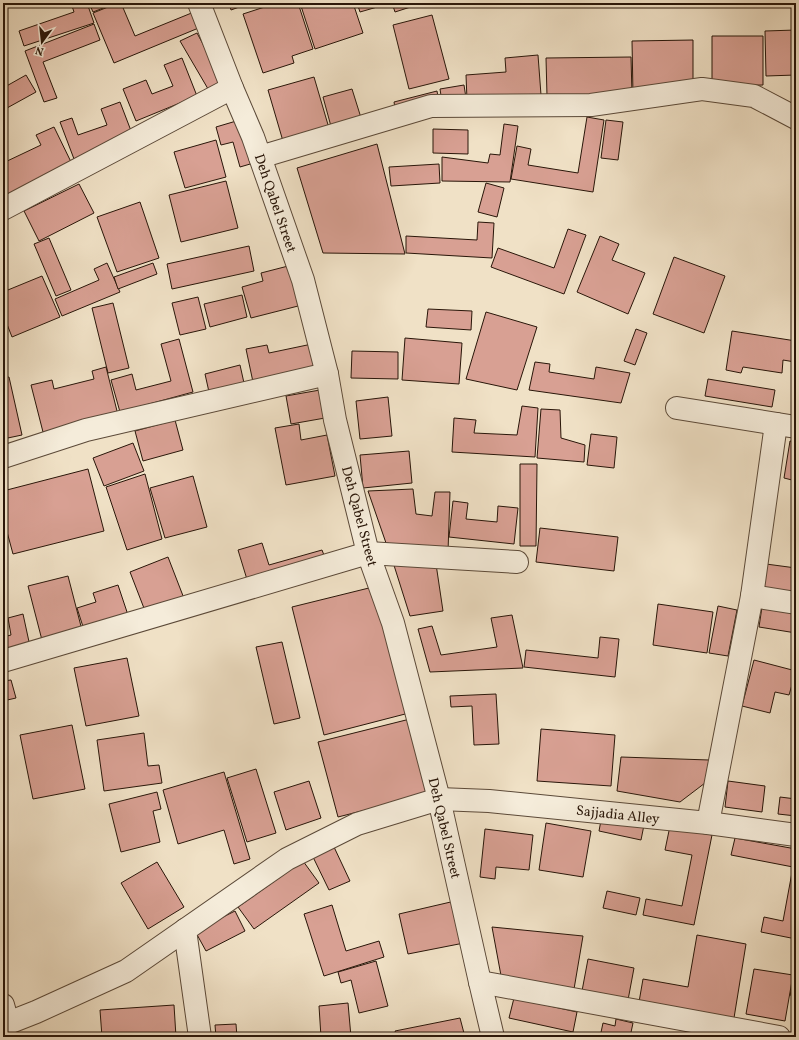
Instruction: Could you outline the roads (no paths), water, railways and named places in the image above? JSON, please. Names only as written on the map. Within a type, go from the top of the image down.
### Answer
[{"type":"street","name":"Deh Qabel Street","points":[[199,3],[253,137],[303,280],[327,374],[335,420],[368,553],[393,623],[439,800],[480,982],[494,1037]]},
{"type":"street","points":[[3,209],[232,88]]},
{"type":"street","points":[[260,158],[431,106],[591,105],[702,89],[754,96],[796,118]]},
{"type":"street","points":[[3,457],[86,430],[327,374]]},
{"type":"street","points":[[677,408],[786,426],[708,823]]},
{"type":"street","points":[[3,661],[368,553],[517,562]]},
{"type":"street","points":[[752,596],[796,603]]},
{"type":"street","name":"Sajjadia Alley","points":[[5,1018],[36,1012],[126,971],[287,859],[357,824],[439,800],[489,801],[708,823],[796,835]]},
{"type":"street","points":[[185,930],[200,1037]]},
{"type":"street","points":[[480,982],[779,1037]]}]
